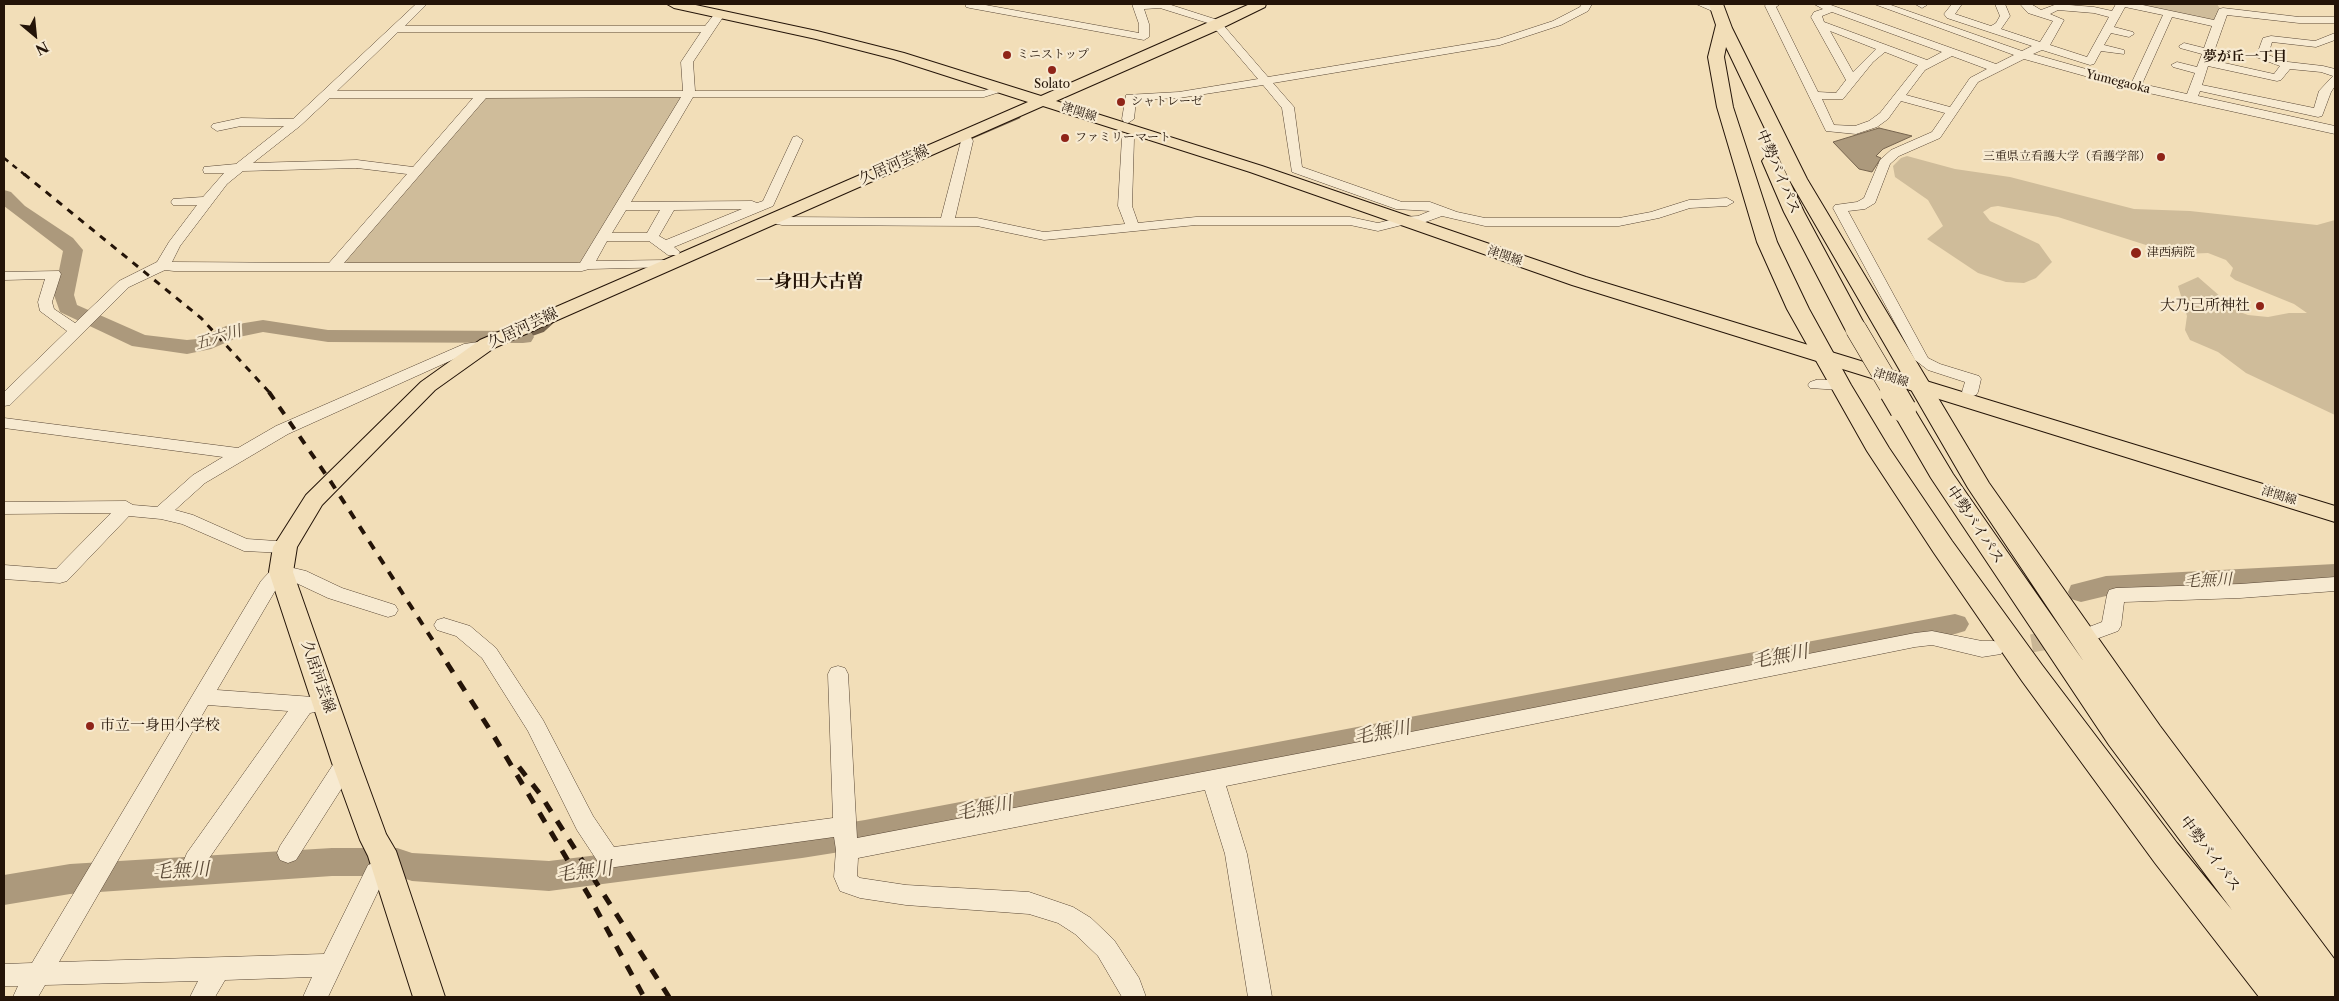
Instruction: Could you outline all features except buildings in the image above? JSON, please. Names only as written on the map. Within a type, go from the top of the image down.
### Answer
[{"type":"highway","name":"中勢バイパス","points":[[1719,13],[1767,153],[1794,212],[1856,328],[1911,390],[1943,478],[2110,721],[2318,997]]},
{"type":"highway","points":[[1719,13],[1716,57],[1725,107],[1767,242],[1798,309],[1822,351],[1828,385],[1884,459],[1943,547],[2027,665],[2166,854],[2280,997]]},
{"type":"highway","points":[[1719,13],[1798,179],[1911,390],[2149,735],[2335,988]]},
{"type":"main road","name":"津関線","points":[[674,4],[817,35],[899,56],[1002,88],[1128,119],[1260,162],[1420,220],[1822,351],[1911,390],[2335,514]]},
{"type":"main road","name":"津関線","points":[[695,4],[831,33],[905,52],[1256,168],[1402,221],[1579,281],[1822,351]]},
{"type":"main road","name":"久居河芸線","points":[[429,997],[385,862],[374,840],[346,763],[316,705],[282,572],[285,547],[314,500],[428,386],[440,367],[520,328],[966,138],[1048,98],[1218,25],[1260,4]]},
{"type":"main road","name":"津関線","points":[[1911,390],[1970,392],[2335,504]]},
{"type":"street","points":[[4,401],[124,284],[163,265],[174,245],[209,201],[222,181],[296,122],[422,4]]},
{"type":"street","points":[[1128,119],[1130,97],[1168,97],[1500,42],[1557,23],[1584,9],[1587,4]]},
{"type":"street","points":[[1701,4],[1719,13]]},
{"type":"street","points":[[1775,4],[1770,6],[1830,128],[1856,130],[1873,124],[1884,116],[1917,72],[1926,64],[1951,52],[1975,54],[1996,68]]},
{"type":"street","points":[[1819,4],[1843,7],[1878,26],[1930,37],[1951,52]]},
{"type":"street","name":"Yumegaoka","points":[[1879,4],[2023,55],[2135,87],[2335,130]]},
{"type":"street","points":[[1878,26],[1922,4]]},
{"type":"street","points":[[1957,4],[1949,14],[1951,16],[2039,47],[2090,62],[2119,9]]},
{"type":"street","points":[[1990,30],[2000,25],[2005,16],[2000,4]]},
{"type":"street","points":[[1970,392],[1973,380],[1934,367],[1923,361],[1920,357],[1840,208],[1860,206],[1870,200],[1884,163],[1895,153],[1932,138],[1939,131],[1974,80],[2045,44],[2059,20],[2032,10],[2025,4]]},
{"type":"street","points":[[970,5],[1144,37],[1144,24],[1137,5],[1161,5],[1218,25],[1288,108],[1296,169],[1401,206],[1430,206],[1460,217],[1485,222],[1618,222],[1654,215],[1689,204],[1727,202]]},
{"type":"street","points":[[1843,7],[1816,16],[1852,80]]},
{"type":"street","points":[[2041,14],[2057,7],[2169,13],[2217,29]]},
{"type":"street","points":[[2119,9],[2136,17],[2138,15]]},
{"type":"street","points":[[2191,99],[2223,11],[2248,9],[2299,20],[2335,20]]},
{"type":"street","points":[[2321,12],[2335,20]]},
{"type":"street","points":[[2135,87],[2169,13]]},
{"type":"street","points":[[586,265],[689,94],[687,62],[720,14]]},
{"type":"street","points":[[1820,24],[1926,64]]},
{"type":"street","points":[[2194,27],[2192,30],[2217,29]]},
{"type":"street","points":[[395,29],[708,29]]},
{"type":"street","points":[[2107,29],[2129,34]]},
{"type":"street","points":[[2335,36],[2316,44],[2273,36],[2267,40],[2262,57],[2287,65],[2335,73]]},
{"type":"street","points":[[2184,46],[2205,61],[2255,80],[2277,78],[2287,65]]},
{"type":"street","points":[[2098,47],[2120,52]]},
{"type":"street","points":[[1814,95],[1839,97],[1869,60],[1884,48]]},
{"type":"street","points":[[2177,65],[2205,61]]},
{"type":"street","points":[[2195,87],[2318,113],[2325,91],[2335,79]]},
{"type":"street","points":[[326,94],[984,94],[1002,88]]},
{"type":"street","points":[[332,267],[483,94]]},
{"type":"street","points":[[1898,97],[1953,111]]},
{"type":"street","points":[[217,127],[240,122],[296,122]]},
{"type":"street","points":[[947,222],[966,138]]},
{"type":"street","points":[[1128,138],[1125,206],[1133,228]]},
{"type":"street","points":[[664,246],[768,202],[797,140]]},
{"type":"street","points":[[209,170],[357,164],[417,171]]},
{"type":"street","points":[[178,202],[209,201]]},
{"type":"street","points":[[621,206],[761,205],[778,219],[977,222],[1044,236],[1196,221],[1350,221],[1378,227],[1402,221],[1420,220],[1442,211]]},
{"type":"street","points":[[652,236],[669,206]]},
{"type":"street","points":[[603,237],[652,236],[664,246],[674,261]]},
{"type":"street","points":[[163,265],[174,267],[582,267],[586,265],[674,261]]},
{"type":"street","points":[[4,276],[54,274],[45,302],[47,311],[78,329]]},
{"type":"street","points":[[161,513],[199,480],[239,454],[293,424],[440,367]]},
{"type":"street","points":[[4,423],[239,454]]},
{"type":"street","points":[[4,508],[77,506],[126,507],[126,510]]},
{"type":"street","points":[[4,572],[60,576],[126,510],[161,513],[187,519],[244,545],[285,547]]},
{"type":"street","points":[[25,997],[98,877],[268,586],[282,572],[299,576],[335,593],[388,610]]},
{"type":"street","points":[[2088,634],[2102,631],[2111,626],[2116,595],[2240,591],[2335,584]]},
{"type":"street","points":[[444,625],[463,631],[489,653],[536,726],[585,823],[608,858],[845,838],[1213,780],[1915,640],[1932,638],[1982,649],[1994,649]]},
{"type":"street","points":[[838,674],[845,877],[848,884],[860,888],[906,895],[1022,902],[1065,915],[1083,926],[1106,948],[1130,986],[1134,997]]},
{"type":"street","points":[[202,697],[316,705]]},
{"type":"street","points":[[195,860],[316,705]]},
{"type":"street","points":[[288,853],[346,763]]},
{"type":"street","points":[[1213,780],[1236,854],[1260,997]]},
{"type":"street","points":[[315,997],[376,872],[385,862]]},
{"type":"street","points":[[4,975],[331,965]]},
{"type":"street","points":[[202,997],[218,968]]},
{"type":"shaded area","points":[[2130,4],[2217,4],[2220,9],[2215,22]]},
{"type":"shaded area","points":[[489,96],[682,97],[582,261],[575,264],[348,264],[345,260],[483,98]]},
{"type":"shaded area","points":[[1879,128],[1912,136],[1883,149],[1876,156],[1881,158],[1872,172],[1859,169],[1833,142]]},
{"type":"shaded area","points":[[1907,156],[1955,169],[2010,177],[2134,209],[2190,211],[2317,225],[2335,220],[2335,415],[2246,373],[2218,352],[2190,340],[2185,330],[2187,316],[2178,286],[2198,277],[2237,311],[2248,315],[2268,317],[2289,313],[2307,313],[2294,304],[2235,280],[2230,276],[2233,268],[2226,260],[2208,253],[2184,254],[2146,245],[2058,217],[1998,206],[1991,207],[1983,212],[1990,221],[2039,244],[2052,262],[2036,278],[2024,283],[2006,282],[1978,273],[1927,239],[1943,226],[1928,200],[1895,177],[1893,166],[1901,158]]},
{"type":"waterway","points":[[968,139],[1019,117]]},
{"type":"waterway","name":"五六川","points":[[4,196],[18,210],[66,242],[73,250],[64,295],[67,308],[140,341],[187,347],[203,344],[234,331],[263,326],[328,336],[523,337]]},
{"type":"waterway","points":[[523,337],[543,330],[555,319]]},
{"type":"waterway","name":"毛無川","points":[[2081,592],[2106,586],[2335,574]]},
{"type":"waterway","name":"毛無川","points":[[4,890],[70,879],[332,862],[397,862],[412,867],[549,876],[802,844],[865,834],[1955,624]]},
{"type":"tunnel","points":[[2005,648],[2063,638]]},
{"type":"tunnel","points":[[2329,997],[2335,997]]},
{"type":"railway","points":[[4,158],[25,175]]},
{"type":"railway","points":[[24,174],[201,318],[270,393]]},
{"type":"railway","points":[[269,392],[331,482],[448,664]]},
{"type":"railway","points":[[447,663],[492,733],[589,896],[644,997]]},
{"type":"railway","points":[[519,767],[540,794],[669,997]]},
{"type":"place","name":"ミニストップ","points":[[1007,55]]},
{"type":"place","name":"Solato","points":[[1052,70]]},
{"type":"place","name":"シャトレーゼ","points":[[1121,102]]},
{"type":"place","name":"ファミリーマート","points":[[1065,138]]},
{"type":"place","name":"三重県立看護大学（看護学部）","points":[[2161,157]]},
{"type":"place","name":"津西病院","points":[[2136,253]]},
{"type":"place","name":"大乃己所神社","points":[[2260,306]]},
{"type":"place","name":"市立一身田小学校","points":[[90,726]]},
{"type":"district","name":"夢が丘一丁目","points":[[2245,57]]},
{"type":"district","name":"一身田大古曽","points":[[810,282]]}]
